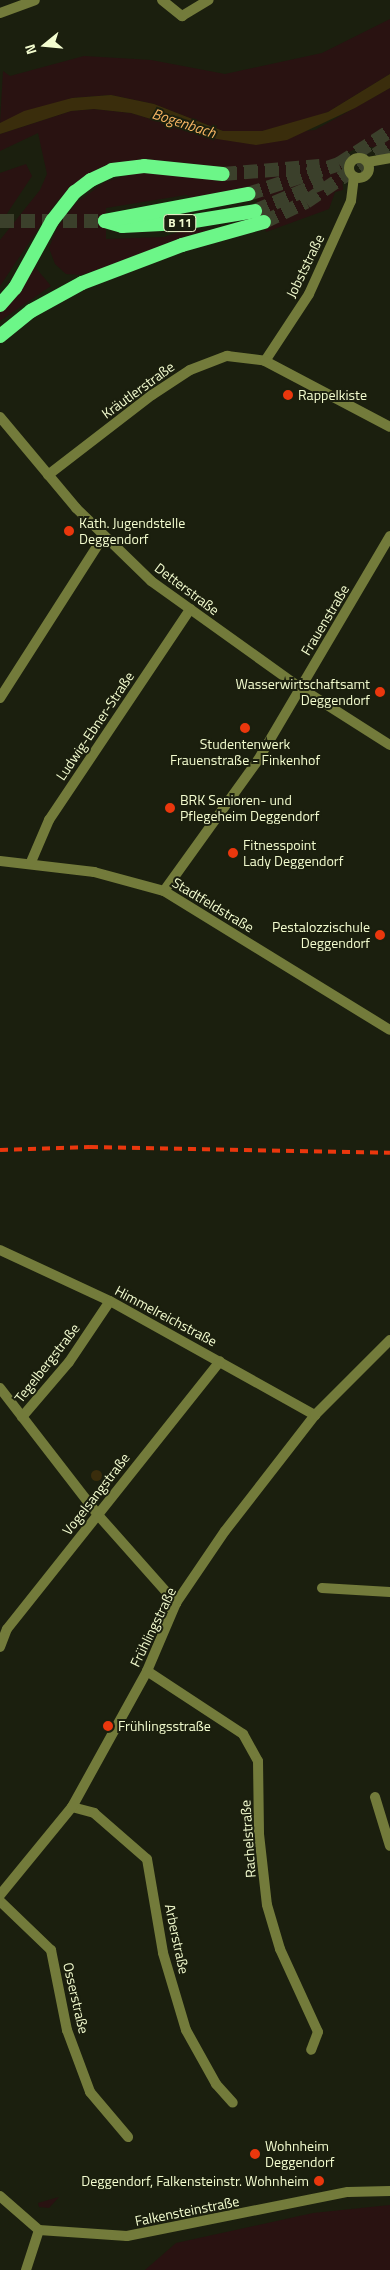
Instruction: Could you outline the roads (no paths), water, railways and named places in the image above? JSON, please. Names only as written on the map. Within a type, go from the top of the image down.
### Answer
[{"type":"highway","points":[[0,304],[15,288],[52,221],[75,192],[91,180],[112,170],[144,166],[223,174]]},
{"type":"highway","name":"B 11","points":[[248,194],[105,221],[122,226],[182,223],[255,211]]},
{"type":"highway","points":[[0,336],[31,311],[82,283],[182,245],[264,222]]},
{"type":"street","points":[[0,13],[35,0]]},
{"type":"street","points":[[162,0],[182,16],[209,0]]},
{"type":"street","name":"Jobststraße","points":[[264,361],[309,294],[351,201],[354,177],[349,168],[352,160],[368,162],[390,158]]},
{"type":"street","points":[[354,177],[367,175],[368,162]]},
{"type":"street","name":"Kräutlerstraße","points":[[48,475],[190,370],[227,356],[264,361],[390,427]]},
{"type":"street","name":"Detterstraße","points":[[0,417],[103,537],[190,609],[302,689],[390,745]]},
{"type":"street","name":"Frauenstraße","points":[[164,891],[258,760],[302,689],[390,536]]},
{"type":"street","points":[[0,698],[103,537]]},
{"type":"street","name":"Ludwig-Ebner-Straße","points":[[31,862],[49,820],[190,609]]},
{"type":"street","name":"Stadtfeldstraße","points":[[0,860],[31,862],[128,880],[164,891],[390,1030]]},
{"type":"street","name":"Himmelreichstraße","points":[[0,1250],[110,1301],[315,1415]]},
{"type":"street","name":"Tegelbergstraße","points":[[22,1417],[69,1362],[110,1301]]},
{"type":"street","name":"Frühlingstraße","points":[[0,1895],[72,1807],[147,1671],[176,1603],[225,1531],[315,1415],[390,1340]]},
{"type":"street","name":"Vogelsangstraße","points":[[0,1647],[7,1629],[220,1361]]},
{"type":"street","name":"Tegelbergstraße","points":[[0,1388],[98,1515],[176,1603]]},
{"type":"street","points":[[322,1588],[390,1592]]},
{"type":"street","name":"Rachelstraße","points":[[147,1671],[244,1734],[258,1761],[259,1834],[267,1906],[280,1949],[318,2032],[311,2050]]},
{"type":"street","points":[[375,1797],[390,1846]]},
{"type":"street","name":"Arberstraße","points":[[72,1807],[94,1813],[147,1859],[163,1953],[186,2030],[216,2084],[233,2103]]},
{"type":"street","name":"Osserstraße","points":[[0,1901],[51,1950],[67,2030],[90,2092],[128,2137]]},
{"type":"street","name":"Falkensteinstraße","points":[[39,2230],[127,2236],[348,2192],[390,2191]]},
{"type":"street","points":[[0,2196],[39,2230],[26,2270]]},
{"type":"water","name":"Bogenbach","points":[[390,74],[390,88],[355,108],[287,140],[256,145],[217,139],[131,113],[94,109],[71,111],[0,134],[0,123],[24,111],[72,98],[111,95],[154,104],[223,131],[262,131],[328,112]]},
{"type":"water","points":[[96,1469],[102,1475],[96,1481],[90,1475]]},
{"type":"tunnel","points":[[248,194],[339,164],[390,131]]},
{"type":"tunnel","points":[[264,222],[306,202],[390,145]]},
{"type":"tunnel","points":[[223,174],[320,166]]},
{"type":"tunnel","points":[[255,211],[324,182]]},
{"type":"tunnel","points":[[0,221],[105,221]]},
{"type":"railway","points":[[0,1150],[90,1147],[390,1153]]},
{"type":"place","name":"Rappelkiste","points":[[288,395]]},
{"type":"place","name":"Kath. Jugendstelle Deggendorf","points":[[69,531]]},
{"type":"place","name":"Wasserwirtschaftsamt Deggendorf","points":[[380,692]]},
{"type":"place","name":"Studentenwerk Frauenstraße - Finkenhof","points":[[245,728]]},
{"type":"place","name":"BRK Senioren- und Pflegeheim Deggendorf","points":[[170,808]]},
{"type":"place","name":"Fitnesspoint Lady Deggendorf","points":[[233,853]]},
{"type":"place","name":"Pestalozzischule Deggendorf","points":[[380,935]]},
{"type":"place","name":"Frühlingsstraße","points":[[108,1726]]},
{"type":"place","name":"Wohnheim Deggendorf","points":[[255,2154]]},
{"type":"place","name":"Deggendorf, Falkensteinstr. Wohnheim","points":[[319,2181]]}]
